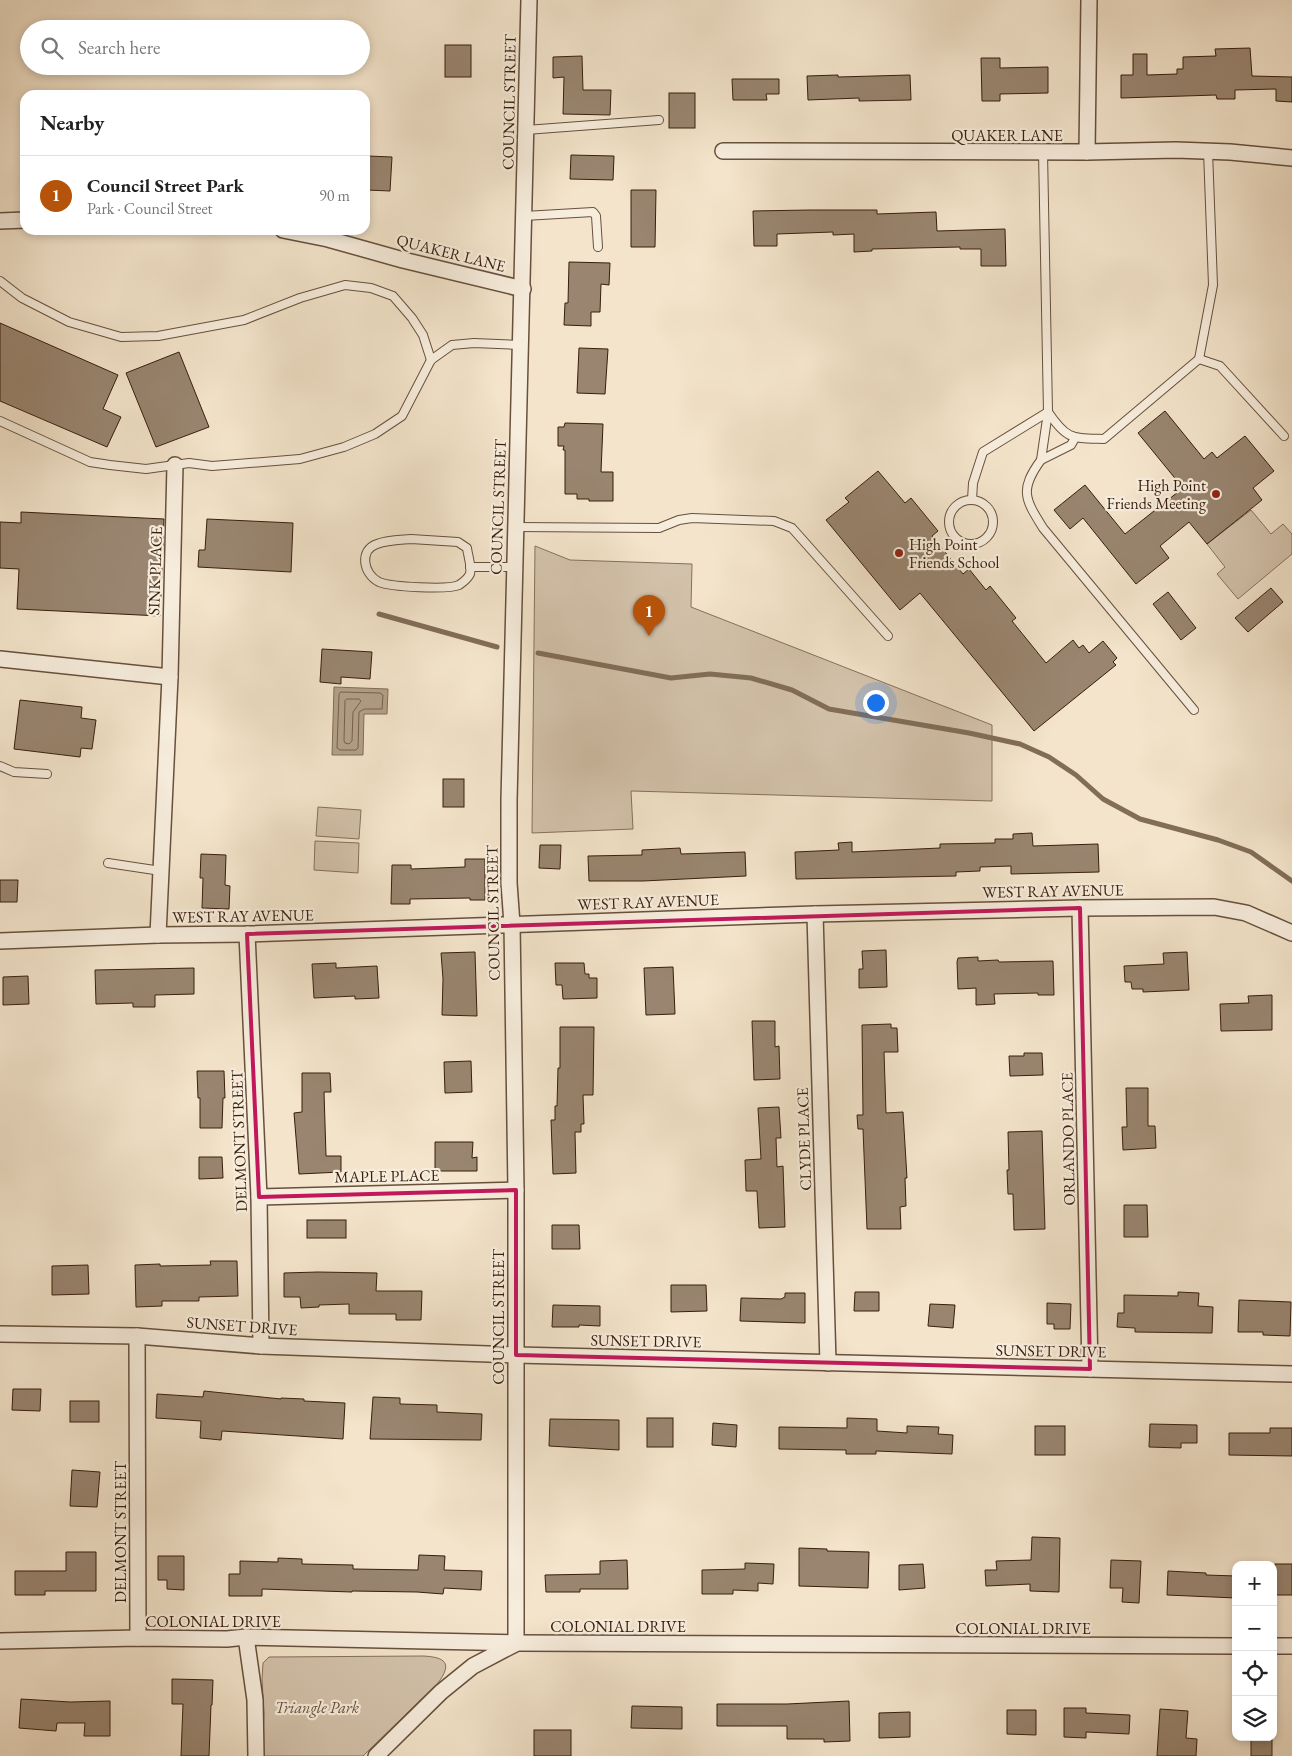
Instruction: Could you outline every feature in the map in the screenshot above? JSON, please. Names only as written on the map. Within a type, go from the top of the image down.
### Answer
[{"type":"street","name":"COUNCIL STREET","points":[[516,1643],[516,1190],[512,924],[509,884],[509,800],[529,0]]},
{"type":"street","points":[[1087,152],[1089,0]]},
{"type":"street","name":"QUAKER LANE","points":[[722,151],[1208,151],[1292,158]]},
{"type":"street","points":[[0,221],[20,220]]},
{"type":"street","name":"QUAKER LANE","points":[[308,235],[523,289]]},
{"type":"street","name":"SINK PLACE","points":[[170,677],[175,465]]},
{"type":"street","points":[[0,659],[170,677],[158,935]]},
{"type":"street","name":"WEST RAY AVENUE","points":[[0,941],[815,914],[1214,907],[1246,913],[1292,933]]},
{"type":"street","name":"ORLANDO PLACE","points":[[1080,908],[1090,1369]]},
{"type":"street","name":"CLYDE PLACE","points":[[815,914],[828,1363]]},
{"type":"street","name":"DELMONT STREET","points":[[247,934],[260,1197],[261,1346]]},
{"type":"street","name":"MAPLE PLACE","points":[[260,1197],[516,1190]]},
{"type":"street","name":"SUNSET DRIVE","points":[[0,1334],[137,1336],[261,1346],[516,1355],[1292,1374]]},
{"type":"street","name":"DELMONT STREET","points":[[137,1336],[138,1638]]},
{"type":"street","points":[[246,1637],[255,1700],[256,1756]]},
{"type":"street","name":"COLONIAL DRIVE","points":[[0,1641],[138,1638],[227,1639],[246,1637],[516,1643],[1232,1646]]},
{"type":"street","points":[[376,1756],[441,1692],[473,1666],[516,1643]]},
{"type":"street","points":[[1277,1646],[1292,1646]]},
{"type":"lane","points":[[526,130],[659,120]]},
{"type":"lane","points":[[1048,412],[1060,429],[1075,438],[1104,438],[1199,359],[1213,285],[1208,151]]},
{"type":"lane","points":[[1041,460],[1048,412],[1043,152]]},
{"type":"lane","points":[[524,216],[593,212],[596,216],[598,246]]},
{"type":"lane","points":[[0,281],[22,298],[69,322],[121,337],[158,336],[244,320],[300,298],[345,285],[371,288],[393,296],[412,318],[424,335],[431,360]]},
{"type":"lane","points":[[0,421],[90,462],[146,469],[189,463],[212,466],[300,459],[344,447],[375,434],[402,416],[431,360],[452,345],[474,343],[520,345]]},
{"type":"lane","points":[[1199,359],[1220,366],[1284,436]]},
{"type":"lane","points":[[972,500],[974,483],[983,452],[1048,412]]},
{"type":"lane","points":[[1075,438],[1071,445],[1041,460],[1030,475],[1027,488],[1028,503],[1043,528],[1194,710]]},
{"type":"lane","points":[[972,500],[983,503],[989,508],[994,522],[990,536],[978,544],[970,545],[957,540],[949,527],[949,520],[955,506],[961,502],[972,500]]},
{"type":"lane","points":[[515,527],[659,528],[679,520],[692,518],[774,521],[792,528],[888,636]]},
{"type":"lane","points":[[411,539],[458,542],[467,548],[470,567],[470,575],[460,584],[450,587],[397,586],[379,582],[370,575],[364,562],[370,548],[377,544],[411,539]]},
{"type":"lane","points":[[470,567],[514,567]]},
{"type":"lane","points":[[0,766],[14,772],[48,774]]},
{"type":"lane","points":[[108,863],[161,871]]},
{"type":"highlighted area","points":[[1080,908],[1090,1369],[516,1355],[516,1190],[259,1197],[247,934]]},
{"type":"green space","points":[[1251,510],[1271,534],[1283,524],[1292,534],[1292,554],[1238,599],[1217,574],[1225,567],[1207,544]]},
{"type":"green space","points":[[535,546],[570,560],[692,564],[691,607],[992,725],[992,801],[631,791],[633,829],[532,833]]},
{"type":"green space","points":[[318,807],[361,810],[359,839],[316,836]]},
{"type":"green space","points":[[315,841],[359,843],[358,873],[314,870]]},
{"type":"green space","name":"Triangle Park","points":[[423,1656],[437,1658],[444,1662],[446,1666],[443,1676],[363,1756],[262,1756],[264,1714],[263,1663],[269,1657]]},
{"type":"water","points":[[334,687],[388,689],[387,714],[364,714],[363,755],[332,755]]},
{"type":"building","points":[[445,45],[471,45],[471,77],[445,77]]},
{"type":"building","points":[[1250,48],[1252,76],[1292,77],[1292,102],[1276,101],[1276,89],[1235,90],[1235,99],[1217,99],[1216,95],[1121,98],[1121,75],[1133,75],[1133,54],[1147,54],[1147,75],[1177,74],[1177,69],[1183,69],[1183,57],[1216,56],[1215,49]]},
{"type":"building","points":[[582,56],[583,90],[611,90],[610,115],[563,114],[564,77],[553,78],[553,57]]},
{"type":"building","points":[[981,58],[1000,58],[1000,68],[1048,67],[1048,93],[1000,94],[1000,101],[982,101]]},
{"type":"building","points":[[838,75],[838,77],[910,75],[911,100],[859,101],[859,98],[808,100],[807,76]]},
{"type":"building","points":[[732,79],[779,79],[779,94],[766,94],[767,100],[733,100]]},
{"type":"building","points":[[669,93],[695,93],[695,128],[669,128]]},
{"type":"building","points":[[571,155],[614,156],[613,180],[570,179]]},
{"type":"building","points":[[370,156],[392,157],[390,191],[370,190]]},
{"type":"building","points":[[631,190],[656,190],[655,247],[631,247]]},
{"type":"building","points":[[877,210],[877,214],[936,212],[937,231],[1005,229],[1006,266],[981,266],[981,249],[960,249],[960,247],[872,249],[872,251],[854,252],[854,234],[833,235],[833,232],[777,234],[777,246],[754,246],[753,211]]},
{"type":"building","points":[[569,262],[610,263],[609,285],[601,284],[600,312],[591,312],[591,326],[564,325],[565,303],[568,303]]},
{"type":"building","points":[[0,323],[118,375],[103,409],[121,417],[107,447],[0,401]]},
{"type":"building","points":[[579,348],[608,349],[605,394],[577,393]]},
{"type":"building","points":[[179,352],[209,427],[156,447],[126,373]]},
{"type":"building","name":"High Point Friends Meeting","points":[[1165,411],[1204,459],[1212,452],[1217,458],[1245,436],[1274,471],[1253,488],[1262,500],[1207,544],[1189,522],[1160,546],[1169,558],[1136,584],[1083,518],[1070,529],[1054,510],[1085,485],[1125,534],[1183,488],[1138,433]]},
{"type":"building","points":[[565,423],[603,424],[601,472],[613,472],[613,501],[589,501],[589,499],[577,499],[577,494],[565,494],[565,450],[563,450],[564,446],[558,446],[558,427],[564,427]]},
{"type":"building","points":[[878,471],[905,503],[911,498],[938,531],[932,536],[963,574],[969,569],[986,590],[990,586],[1016,618],[1012,621],[1046,663],[1073,640],[1079,648],[1083,645],[1089,653],[1103,641],[1117,658],[1113,662],[1116,665],[1034,731],[920,593],[900,610],[826,520],[849,502],[845,498]]},
{"type":"building","points":[[21,512],[164,519],[160,616],[17,609],[19,569],[0,568],[0,522],[21,523]]},
{"type":"building","points":[[207,519],[293,523],[291,572],[198,567],[199,550],[205,550]]},
{"type":"building","points":[[1271,588],[1283,602],[1248,632],[1235,618]]},
{"type":"building","points":[[1168,592],[1196,628],[1181,640],[1153,604]]},
{"type":"building","points":[[322,649],[372,652],[370,679],[341,677],[341,684],[320,682]]},
{"type":"building","points":[[20,700],[82,707],[81,718],[96,720],[92,749],[81,748],[80,757],[14,749]]},
{"type":"building","points":[[443,779],[464,779],[464,807],[443,807]]},
{"type":"building","points":[[1032,833],[1033,846],[1098,844],[1099,872],[1011,874],[1011,866],[980,867],[980,871],[956,872],[956,876],[796,879],[795,852],[839,850],[838,843],[852,842],[852,852],[940,848],[940,844],[995,843],[995,839],[1013,839],[1013,834]]},
{"type":"building","points":[[540,845],[561,845],[560,869],[539,868]]},
{"type":"building","points":[[680,848],[681,854],[745,852],[746,876],[643,881],[589,881],[588,856],[642,855],[642,850]]},
{"type":"building","points":[[201,854],[226,855],[225,885],[230,886],[229,909],[202,908],[203,878],[200,878]]},
{"type":"building","points":[[465,859],[485,859],[485,900],[470,900],[470,898],[410,899],[410,904],[391,904],[392,865],[411,865],[411,869],[465,867]]},
{"type":"building","points":[[0,880],[18,880],[17,902],[0,902]]},
{"type":"building","points":[[886,950],[887,987],[859,988],[859,969],[863,969],[862,951]]},
{"type":"building","points":[[475,952],[477,1016],[442,1015],[443,979],[441,953]]},
{"type":"building","points":[[1187,952],[1189,990],[1143,992],[1143,989],[1132,989],[1131,982],[1125,982],[1124,966],[1164,964],[1163,953]]},
{"type":"building","points":[[978,957],[978,961],[1053,961],[1054,995],[1038,995],[1038,993],[994,994],[995,1004],[976,1005],[976,988],[958,989],[957,962],[958,958]]},
{"type":"building","points":[[336,963],[336,968],[377,966],[379,998],[355,999],[355,996],[314,998],[312,964]]},
{"type":"building","points":[[555,963],[584,963],[585,974],[589,974],[589,978],[597,978],[597,998],[563,999],[562,985],[556,985]]},
{"type":"building","points":[[673,967],[675,1014],[646,1015],[644,968]]},
{"type":"building","points":[[194,968],[194,994],[155,995],[155,1007],[133,1007],[133,1003],[96,1004],[95,970]]},
{"type":"building","points":[[28,976],[29,1004],[3,1005],[3,977]]},
{"type":"building","points":[[1272,995],[1272,1030],[1221,1031],[1220,1004],[1249,1003],[1248,996]]},
{"type":"building","points":[[752,1021],[775,1021],[775,1047],[779,1046],[780,1079],[754,1080]]},
{"type":"building","points":[[891,1024],[891,1028],[897,1028],[898,1052],[884,1052],[886,1113],[903,1112],[907,1178],[905,1178],[906,1206],[900,1207],[901,1229],[867,1229],[863,1129],[858,1129],[857,1115],[863,1115],[862,1025]]},
{"type":"building","points":[[560,1027],[594,1027],[593,1095],[583,1095],[584,1124],[581,1124],[581,1132],[575,1132],[576,1173],[553,1174],[551,1120],[555,1120],[555,1106],[557,1106],[558,1068],[560,1068]]},
{"type":"building","points":[[1024,1053],[1042,1053],[1043,1075],[1010,1076],[1009,1056],[1024,1056]]},
{"type":"building","points":[[471,1061],[472,1092],[445,1093],[444,1062]]},
{"type":"building","points":[[197,1071],[224,1071],[225,1098],[223,1098],[222,1128],[200,1128],[200,1098],[198,1098]]},
{"type":"building","points":[[302,1073],[330,1073],[331,1092],[324,1092],[326,1156],[341,1156],[341,1172],[299,1174],[294,1113],[302,1112]]},
{"type":"building","points":[[1126,1088],[1148,1088],[1148,1126],[1155,1126],[1156,1148],[1123,1150],[1122,1127],[1127,1127]]},
{"type":"building","points":[[779,1107],[781,1138],[776,1138],[777,1167],[783,1166],[785,1227],[759,1228],[757,1191],[746,1191],[745,1160],[761,1159],[758,1108]]},
{"type":"building","points":[[1042,1131],[1045,1229],[1014,1230],[1013,1194],[1008,1194],[1008,1132]]},
{"type":"building","points":[[435,1142],[473,1142],[472,1158],[477,1157],[477,1171],[435,1171]]},
{"type":"building","points":[[199,1157],[222,1157],[223,1178],[199,1179]]},
{"type":"building","points":[[1124,1205],[1147,1205],[1148,1237],[1124,1237]]},
{"type":"building","points":[[307,1220],[346,1220],[346,1238],[307,1238]]},
{"type":"building","points":[[552,1225],[579,1225],[580,1249],[552,1249]]},
{"type":"building","points":[[210,1261],[237,1261],[238,1296],[199,1297],[199,1301],[162,1301],[162,1306],[136,1307],[135,1265],[211,1265]]},
{"type":"building","points":[[88,1265],[89,1294],[52,1295],[52,1266]]},
{"type":"building","points":[[284,1273],[377,1273],[376,1291],[422,1291],[421,1320],[396,1320],[396,1314],[349,1314],[349,1304],[301,1308],[300,1297],[284,1297]]},
{"type":"building","points":[[671,1285],[706,1285],[707,1311],[671,1312]]},
{"type":"building","points":[[855,1292],[879,1292],[879,1311],[854,1311]]},
{"type":"building","points":[[1178,1292],[1199,1293],[1198,1306],[1213,1307],[1212,1333],[1135,1332],[1135,1328],[1117,1327],[1118,1313],[1124,1313],[1124,1295],[1178,1296]]},
{"type":"building","points":[[785,1293],[805,1293],[805,1323],[740,1321],[741,1298],[781,1299],[785,1297]]},
{"type":"building","points":[[1239,1300],[1291,1302],[1290,1336],[1263,1335],[1263,1332],[1238,1332]]},
{"type":"building","points":[[1047,1303],[1071,1304],[1070,1329],[1054,1329],[1054,1324],[1047,1324]]},
{"type":"building","points":[[930,1304],[955,1305],[953,1328],[928,1326]]},
{"type":"building","points":[[553,1305],[600,1306],[600,1326],[552,1327]]},
{"type":"building","points":[[13,1389],[41,1389],[40,1411],[12,1410]]},
{"type":"building","points":[[204,1391],[345,1403],[343,1439],[222,1431],[221,1440],[200,1438],[201,1421],[156,1418],[157,1394],[203,1397]]},
{"type":"building","points":[[373,1397],[400,1398],[400,1404],[437,1405],[437,1412],[482,1414],[481,1440],[370,1439]]},
{"type":"building","points":[[70,1401],[99,1401],[99,1422],[70,1422]]},
{"type":"building","points":[[647,1418],[673,1418],[673,1447],[647,1447]]},
{"type":"building","points":[[847,1418],[877,1419],[877,1431],[907,1433],[907,1426],[939,1427],[938,1434],[953,1435],[952,1454],[876,1451],[876,1454],[846,1454],[846,1450],[779,1449],[779,1427],[847,1428]]},
{"type":"building","points":[[550,1419],[619,1420],[619,1450],[549,1446]]},
{"type":"building","points":[[713,1423],[737,1425],[736,1447],[712,1445]]},
{"type":"building","points":[[1150,1424],[1197,1425],[1197,1443],[1181,1443],[1181,1448],[1149,1447]]},
{"type":"building","points":[[1035,1426],[1065,1426],[1065,1455],[1035,1455]]},
{"type":"building","points":[[1270,1428],[1292,1428],[1292,1456],[1229,1455],[1229,1433],[1270,1433]]},
{"type":"building","points":[[72,1470],[100,1472],[97,1507],[70,1506]]},
{"type":"building","points":[[1032,1537],[1060,1538],[1059,1592],[1030,1591],[1030,1584],[986,1586],[985,1570],[997,1570],[996,1561],[1031,1560]]},
{"type":"building","points":[[799,1548],[869,1552],[868,1588],[799,1586]]},
{"type":"building","points":[[66,1552],[96,1552],[96,1591],[45,1591],[45,1595],[15,1595],[15,1571],[66,1571]]},
{"type":"building","points":[[419,1555],[445,1556],[444,1570],[482,1571],[481,1590],[444,1588],[443,1594],[262,1589],[262,1596],[229,1596],[229,1574],[240,1574],[240,1561],[278,1562],[278,1558],[302,1559],[302,1564],[353,1565],[353,1569],[418,1570]]},
{"type":"building","points":[[158,1556],[184,1556],[184,1590],[167,1589],[167,1580],[158,1580]]},
{"type":"building","points":[[627,1560],[628,1589],[580,1589],[580,1592],[546,1592],[545,1575],[600,1574],[600,1561]]},
{"type":"building","points":[[1111,1560],[1141,1561],[1139,1603],[1122,1602],[1123,1588],[1110,1588]]},
{"type":"building","points":[[745,1563],[774,1564],[773,1584],[758,1583],[758,1591],[733,1590],[733,1594],[702,1594],[702,1570],[745,1569]]},
{"type":"building","points":[[923,1564],[925,1588],[899,1590],[899,1565]]},
{"type":"building","points":[[1277,1564],[1292,1564],[1292,1595],[1277,1595]]},
{"type":"building","points":[[1168,1571],[1232,1576],[1232,1598],[1167,1595]]},
{"type":"building","points":[[172,1679],[213,1680],[209,1756],[181,1756],[183,1704],[172,1704]]},
{"type":"building","points":[[21,1699],[70,1702],[110,1701],[110,1736],[84,1736],[85,1723],[57,1723],[56,1731],[19,1728]]},
{"type":"building","points":[[849,1701],[850,1741],[824,1742],[824,1739],[787,1739],[787,1726],[717,1726],[717,1704],[787,1704]]},
{"type":"building","points":[[632,1706],[682,1707],[682,1729],[631,1728]]},
{"type":"building","points":[[1064,1708],[1086,1708],[1086,1713],[1130,1715],[1129,1734],[1086,1732],[1086,1738],[1064,1737]]},
{"type":"building","points":[[1160,1709],[1188,1711],[1186,1738],[1197,1739],[1196,1756],[1157,1756]]},
{"type":"building","points":[[1007,1710],[1036,1710],[1036,1735],[1007,1734]]},
{"type":"building","points":[[910,1712],[910,1737],[879,1738],[879,1713]]},
{"type":"building","points":[[534,1730],[571,1730],[571,1756],[534,1756]]},
{"type":"building","points":[[1251,1741],[1272,1741],[1272,1756],[1251,1756]]},
{"type":"waterway","points":[[379,614],[497,647]]},
{"type":"waterway","points":[[538,653],[671,678],[710,674],[751,678],[792,690],[829,709],[969,733],[1020,744],[1049,757],[1076,775],[1103,799],[1140,819],[1218,840],[1251,852],[1292,881]]},
{"type":"place","name":"High Point Friends Meeting","points":[[1216,494]]},
{"type":"place","name":"High Point Friends School","points":[[899,553]]},
{"type":"place","name":"Council Street Park","points":[[649,636]]}]
